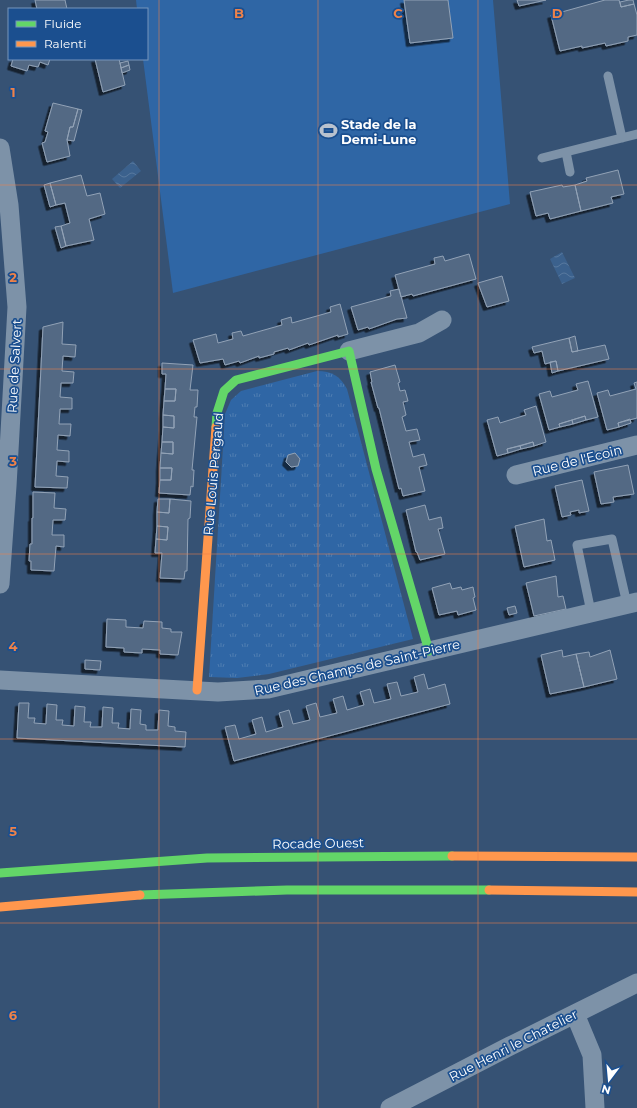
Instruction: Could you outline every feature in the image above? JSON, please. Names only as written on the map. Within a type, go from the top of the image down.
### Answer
[{"type":"main road","points":[[349,351],[376,468],[429,651]]},
{"type":"main road","name":"Rue Louis Pergaud","points":[[197,690],[217,412],[224,391],[236,380],[349,351]]},
{"type":"main road","name":"Rocade Ouest","points":[[0,873],[235,857],[350,855],[637,857]]},
{"type":"main road","points":[[0,907],[139,896],[236,891],[349,889],[637,892]]},
{"type":"street","name":"Rue de Salvert","points":[[0,148],[17,307],[8,486],[0,584]]},
{"type":"street","name":"Rue Louis Pergaud","points":[[349,351],[419,333],[442,320]]},
{"type":"street","name":"Rue de l'Ecoin","points":[[516,475],[637,445]]},
{"type":"street","name":"Rue des Champs de Saint-Pierre","points":[[0,680],[244,692],[268,689],[632,603]]},
{"type":"street","name":"Rue Henri le Chatelier","points":[[390,1108],[637,983]]},
{"type":"street","points":[[575,1014],[592,1055],[595,1108]]},
{"type":"lane","points":[[608,76],[622,138]]},
{"type":"lane","points":[[542,158],[637,134]]},
{"type":"lane","points":[[566,152],[570,172]]},
{"type":"lane","points":[[591,612],[577,545],[612,539],[632,603]]},
{"type":"green space","name":"Stade de la Demi-Lune","points":[[136,0],[493,0],[510,204],[173,293],[143,60],[148,60],[148,8],[137,8]]},
{"type":"green space","points":[[317,371],[335,375],[347,389],[413,639],[269,674],[237,678],[209,677],[225,414],[231,400],[241,391]]},
{"type":"water","points":[[133,161],[141,171],[120,188],[112,179]]},
{"type":"water","points":[[562,252],[575,278],[562,284],[550,259]]},
{"type":"building","points":[[35,0],[65,0],[67,8],[37,8]]},
{"type":"building","points":[[404,0],[448,0],[453,38],[410,43]]},
{"type":"building","points":[[517,0],[546,0],[519,6]]},
{"type":"building","points":[[605,0],[619,0],[621,7],[634,4],[637,15],[637,35],[628,37],[628,41],[606,46],[605,43],[560,51],[551,15]]},
{"type":"building","points":[[633,0],[634,4],[621,7],[620,2]]},
{"type":"building","points":[[13,60],[50,60],[48,65],[40,62],[38,67],[29,65],[27,71],[11,66]]},
{"type":"building","points":[[95,60],[119,60],[125,85],[103,92]]},
{"type":"building","points":[[128,61],[129,65],[121,68],[120,63]]},
{"type":"building","points":[[129,65],[130,70],[122,73],[121,68]]},
{"type":"building","points":[[53,103],[78,109],[73,127],[70,127],[67,140],[70,156],[47,162],[42,143],[45,142],[48,132],[45,131]]},
{"type":"building","points":[[78,109],[82,110],[74,141],[67,140],[70,127],[73,127]]},
{"type":"building","points":[[618,170],[624,194],[611,197],[613,203],[581,211],[575,185],[587,181],[586,178]]},
{"type":"building","points":[[81,175],[87,196],[100,193],[105,214],[89,219],[94,240],[66,246],[61,226],[70,223],[65,203],[56,205],[50,183]]},
{"type":"building","points":[[50,183],[56,205],[50,207],[44,185]]},
{"type":"building","points":[[562,185],[563,187],[575,185],[581,211],[550,219],[548,213],[536,216],[530,192]]},
{"type":"building","points":[[61,226],[66,246],[61,248],[55,227]]},
{"type":"building","points":[[469,254],[476,279],[413,296],[412,294],[401,297],[395,275],[435,264],[434,258],[443,256],[445,261]]},
{"type":"building","points":[[502,276],[509,301],[487,307],[478,283]]},
{"type":"building","points":[[399,289],[407,318],[397,319],[369,329],[368,327],[358,330],[351,307],[391,296],[390,291]]},
{"type":"building","points":[[340,304],[348,334],[338,337],[338,335],[309,345],[308,343],[289,350],[288,348],[274,352],[274,354],[259,358],[259,356],[240,363],[239,361],[225,365],[223,359],[200,363],[193,340],[216,334],[218,343],[233,339],[232,333],[241,331],[243,336],[282,325],[281,320],[291,317],[292,323],[331,312],[330,307]]},
{"type":"building","points":[[63,322],[62,344],[76,345],[75,357],[63,356],[62,371],[74,372],[73,383],[61,383],[60,397],[72,398],[72,409],[60,409],[59,424],[71,424],[70,436],[58,435],[57,450],[69,451],[69,462],[57,461],[56,476],[68,477],[67,488],[35,487],[43,327]]},
{"type":"building","points":[[575,336],[578,351],[572,352],[569,338]]},
{"type":"building","points":[[569,338],[572,352],[605,345],[609,359],[558,371],[556,361],[545,364],[542,351],[534,353],[532,347]]},
{"type":"building","points":[[556,361],[558,371],[552,373],[550,362]]},
{"type":"building","points":[[162,363],[193,365],[190,390],[198,390],[197,407],[195,407],[194,417],[197,417],[192,470],[194,470],[193,487],[191,486],[190,495],[159,493],[160,480],[171,480],[172,468],[160,468],[161,453],[173,454],[173,442],[162,442],[163,427],[174,428],[174,416],[163,415],[164,401],[175,401],[176,389],[165,389],[166,374],[162,374]]},
{"type":"building","points":[[395,365],[400,382],[398,383],[400,391],[405,390],[408,401],[403,402],[406,415],[402,417],[406,431],[417,429],[420,440],[409,442],[413,457],[424,454],[427,465],[419,467],[425,491],[403,496],[401,488],[399,489],[371,382],[370,372]]},
{"type":"building","points":[[588,381],[598,417],[586,420],[585,416],[559,424],[560,427],[549,430],[539,394],[550,391],[552,397],[578,390],[576,384]]},
{"type":"building","points":[[637,382],[637,418],[618,423],[619,427],[607,430],[597,393],[608,390],[610,396],[636,389],[634,383]]},
{"type":"building","points":[[165,389],[176,389],[175,401],[164,401]]},
{"type":"building","points":[[536,406],[546,442],[534,446],[533,442],[507,449],[508,453],[497,456],[487,420],[498,417],[500,423],[526,415],[524,410]]},
{"type":"building","points":[[163,415],[174,416],[174,428],[163,427]]},
{"type":"building","points":[[585,416],[586,420],[573,424],[572,420]]},
{"type":"building","points":[[630,419],[631,423],[619,427],[618,423]]},
{"type":"building","points":[[572,420],[573,424],[560,427],[559,424]]},
{"type":"building","points":[[162,442],[173,442],[173,454],[161,453]]},
{"type":"building","points":[[533,442],[534,446],[521,449],[520,446]]},
{"type":"building","points":[[520,446],[521,449],[508,453],[507,449]]},
{"type":"building","points":[[295,453],[300,459],[298,466],[291,467],[286,462],[288,455]]},
{"type":"building","points":[[628,465],[634,494],[613,497],[614,502],[601,504],[594,472]]},
{"type":"building","points":[[160,468],[172,468],[171,480],[160,480]]},
{"type":"building","points":[[582,480],[589,511],[579,513],[579,510],[570,512],[571,515],[562,517],[555,486]]},
{"type":"building","points":[[33,492],[55,493],[54,508],[66,509],[65,520],[53,520],[52,535],[64,535],[64,547],[56,546],[54,571],[31,570],[31,561],[29,561],[30,544],[32,544]]},
{"type":"building","points":[[158,499],[170,499],[169,513],[157,512]]},
{"type":"building","points":[[170,499],[191,501],[190,518],[188,519],[187,571],[185,571],[184,579],[160,578],[162,553],[155,553],[156,539],[167,540],[168,527],[157,526],[157,512],[169,513]]},
{"type":"building","points":[[425,505],[429,520],[441,517],[443,528],[438,529],[445,554],[420,560],[416,552],[406,510]]},
{"type":"building","points":[[544,519],[547,541],[551,540],[555,560],[524,567],[515,526]]},
{"type":"building","points":[[157,526],[168,527],[167,540],[156,539]]},
{"type":"building","points":[[556,576],[558,597],[563,596],[566,609],[534,616],[526,583]]},
{"type":"building","points":[[450,583],[452,589],[461,587],[462,590],[473,587],[475,597],[473,598],[476,610],[458,615],[457,611],[439,615],[432,588]]},
{"type":"building","points":[[515,606],[517,613],[509,615],[507,608]]},
{"type":"building","points":[[107,619],[126,620],[126,627],[143,628],[144,621],[162,622],[162,628],[171,629],[171,632],[182,632],[178,655],[160,654],[160,650],[142,649],[142,653],[124,652],[124,648],[106,647]]},
{"type":"building","points":[[562,650],[563,657],[576,654],[584,687],[550,694],[541,655]]},
{"type":"building","points":[[610,650],[617,679],[584,687],[576,654],[589,652],[590,657]]},
{"type":"building","points":[[85,660],[101,661],[100,670],[85,669]]},
{"type":"building","points":[[424,674],[428,689],[445,684],[450,704],[234,761],[225,727],[235,725],[239,739],[256,734],[252,720],[262,717],[266,732],[283,727],[279,713],[289,710],[293,724],[310,720],[306,706],[316,703],[320,717],[337,713],[333,699],[343,696],[347,710],[364,705],[360,692],[370,689],[374,703],[391,699],[387,684],[397,682],[401,696],[418,692],[414,677]]},
{"type":"building","points":[[19,703],[29,703],[28,718],[35,718],[34,723],[46,724],[47,704],[57,705],[56,720],[63,720],[62,725],[74,726],[75,706],[85,707],[84,722],[91,722],[90,727],[102,727],[103,707],[113,708],[112,723],[119,723],[118,728],[130,729],[131,709],[141,710],[140,724],[146,725],[146,730],[158,730],[159,710],[169,711],[168,726],[175,727],[175,731],[186,732],[185,747],[17,738]]},
{"type":"traffic: fast","points":[[216,427],[217,413],[224,391],[236,380],[349,351],[376,469],[429,651]]},
{"type":"traffic: fast","points":[[0,873],[207,858],[452,856]]},
{"type":"traffic: fast","points":[[140,895],[287,890],[489,890]]},
{"type":"traffic: slow","points":[[197,690],[216,427]]},
{"type":"traffic: slow","points":[[452,856],[637,857]]},
{"type":"traffic: slow","points":[[489,890],[637,892]]},
{"type":"traffic: slow","points":[[0,907],[140,895]]},
{"type":"place","name":"Stade de la Demi-Lune","points":[[328,131]]}]
